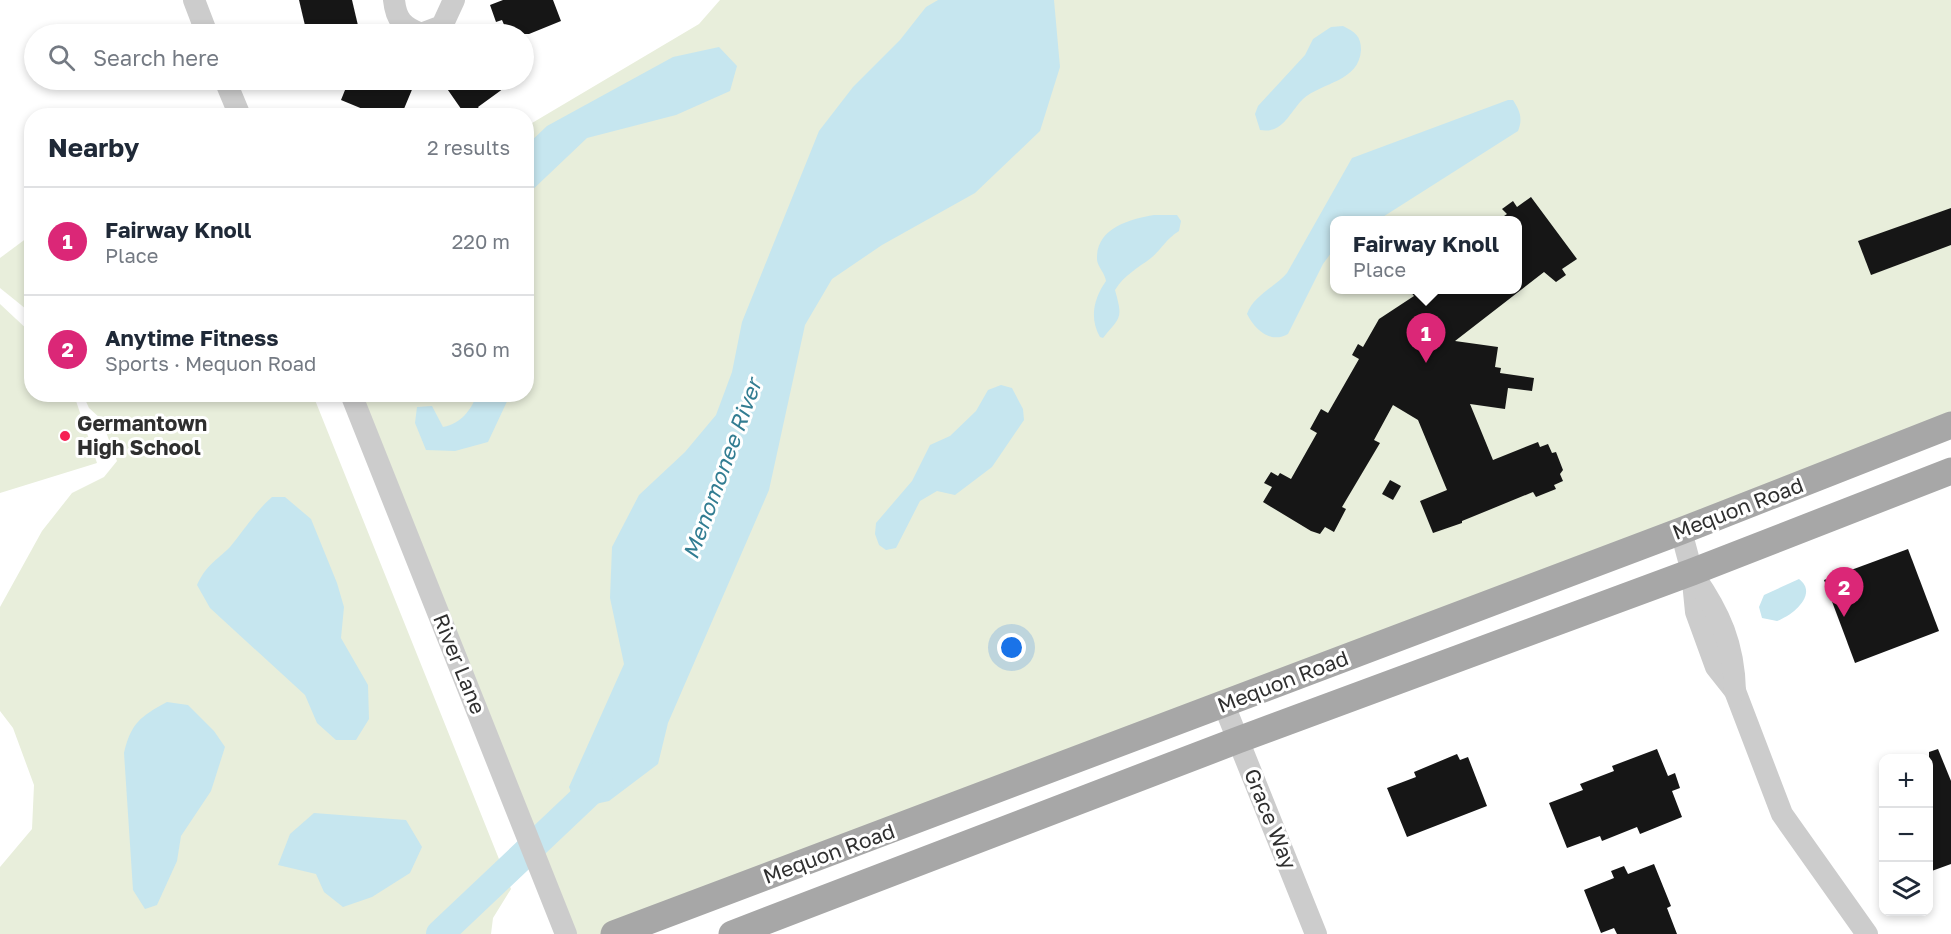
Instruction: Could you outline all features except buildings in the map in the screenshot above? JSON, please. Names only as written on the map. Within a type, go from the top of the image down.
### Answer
[{"type":"main road","name":"Mequon Road","points":[[614,934],[1224,705],[1681,531],[1951,425]]},
{"type":"main road","name":"Mequon Road","points":[[732,934],[1238,740],[1692,572],[1951,471]]},
{"type":"main road","points":[[872,838],[886,875]]},
{"type":"street","points":[[194,0],[203,24]]},
{"type":"street","points":[[394,0],[398,19],[402,24]]},
{"type":"street","points":[[443,24],[454,0]]},
{"type":"street","points":[[229,90],[237,108]]},
{"type":"street","name":"River Lane","points":[[354,402],[566,934]]},
{"type":"street","points":[[1681,531],[1692,572],[1714,605],[1734,660],[1735,691],[1782,814],[1867,934]]},
{"type":"street","name":"Grace Way","points":[[1224,705],[1316,934]]},
{"type":"green space","points":[[720,0],[1951,0],[1951,421],[614,934],[566,934],[354,402],[534,402],[534,122],[699,24]]},
{"type":"green space","points":[[24,240],[24,307],[0,288],[0,258]]},
{"type":"green space","points":[[0,304],[24,326],[24,402],[76,402],[97,463],[0,493]]},
{"type":"green space","points":[[86,402],[316,402],[511,889],[493,918],[491,934],[0,934],[0,867],[32,829],[34,785],[13,728],[0,711],[0,607],[42,531],[72,493],[104,477],[117,461],[101,419],[89,408]]},
{"type":"water","points":[[938,0],[1054,0],[1060,67],[1040,131],[975,193],[882,245],[832,279],[805,325],[769,490],[668,723],[658,764],[609,801],[577,808],[569,787],[624,664],[610,598],[612,547],[639,495],[685,452],[716,415],[732,372],[742,322],[819,131],[853,87],[900,40],[926,7]]},
{"type":"water","points":[[1343,26],[1354,33],[1360,41],[1359,61],[1354,69],[1303,99],[1280,126],[1260,130],[1255,114],[1258,106],[1305,55],[1313,39],[1331,27]]},
{"type":"water","points":[[719,47],[737,66],[730,91],[676,115],[587,138],[534,188],[534,138],[547,126],[673,57]]},
{"type":"water","points":[[1508,100],[1513,100],[1519,111],[1518,131],[1384,216],[1330,216],[1330,254],[1288,334],[1276,337],[1264,334],[1247,314],[1250,308],[1259,297],[1287,273],[1352,158]]},
{"type":"water","points":[[1154,215],[1177,215],[1181,221],[1179,231],[1151,258],[1123,280],[1115,290],[1119,317],[1103,338],[1100,337],[1095,323],[1094,308],[1098,294],[1106,281],[1097,262],[1098,248],[1108,233],[1116,227],[1135,219]]},
{"type":"water","points":[[1001,385],[1012,388],[1023,409],[1024,420],[992,467],[955,495],[937,491],[920,501],[896,548],[886,550],[879,545],[875,534],[876,523],[912,481],[930,445],[950,436],[976,411],[988,390]]},
{"type":"water","points":[[473,402],[507,402],[488,442],[455,451],[426,450],[415,423],[417,407],[432,406],[443,427],[455,423]]},
{"type":"water","points":[[272,497],[285,497],[311,519],[337,583],[344,607],[341,638],[368,685],[369,719],[356,740],[336,740],[317,723],[305,695],[210,608],[197,585],[208,568],[230,547]]},
{"type":"water","points":[[1799,579],[1806,591],[1801,604],[1790,614],[1777,621],[1762,618],[1759,607],[1764,595]]},
{"type":"water","points":[[167,702],[188,705],[214,731],[225,747],[211,791],[181,836],[177,861],[157,905],[145,909],[133,890],[124,753],[130,734],[138,722]]},
{"type":"water","points":[[314,813],[406,820],[422,847],[410,873],[372,897],[343,907],[324,892],[316,874],[278,865],[290,834]]},
{"type":"waterway","name":"Menomonee River","points":[[440,934],[590,792],[599,776]]},
{"type":"place","name":"Fairway Knoll","points":[[1426,363]]},
{"type":"place","name":"Germantown High School","points":[[65,436]]},
{"type":"place","name":"Anytime Fitness","points":[[1844,617]]}]
